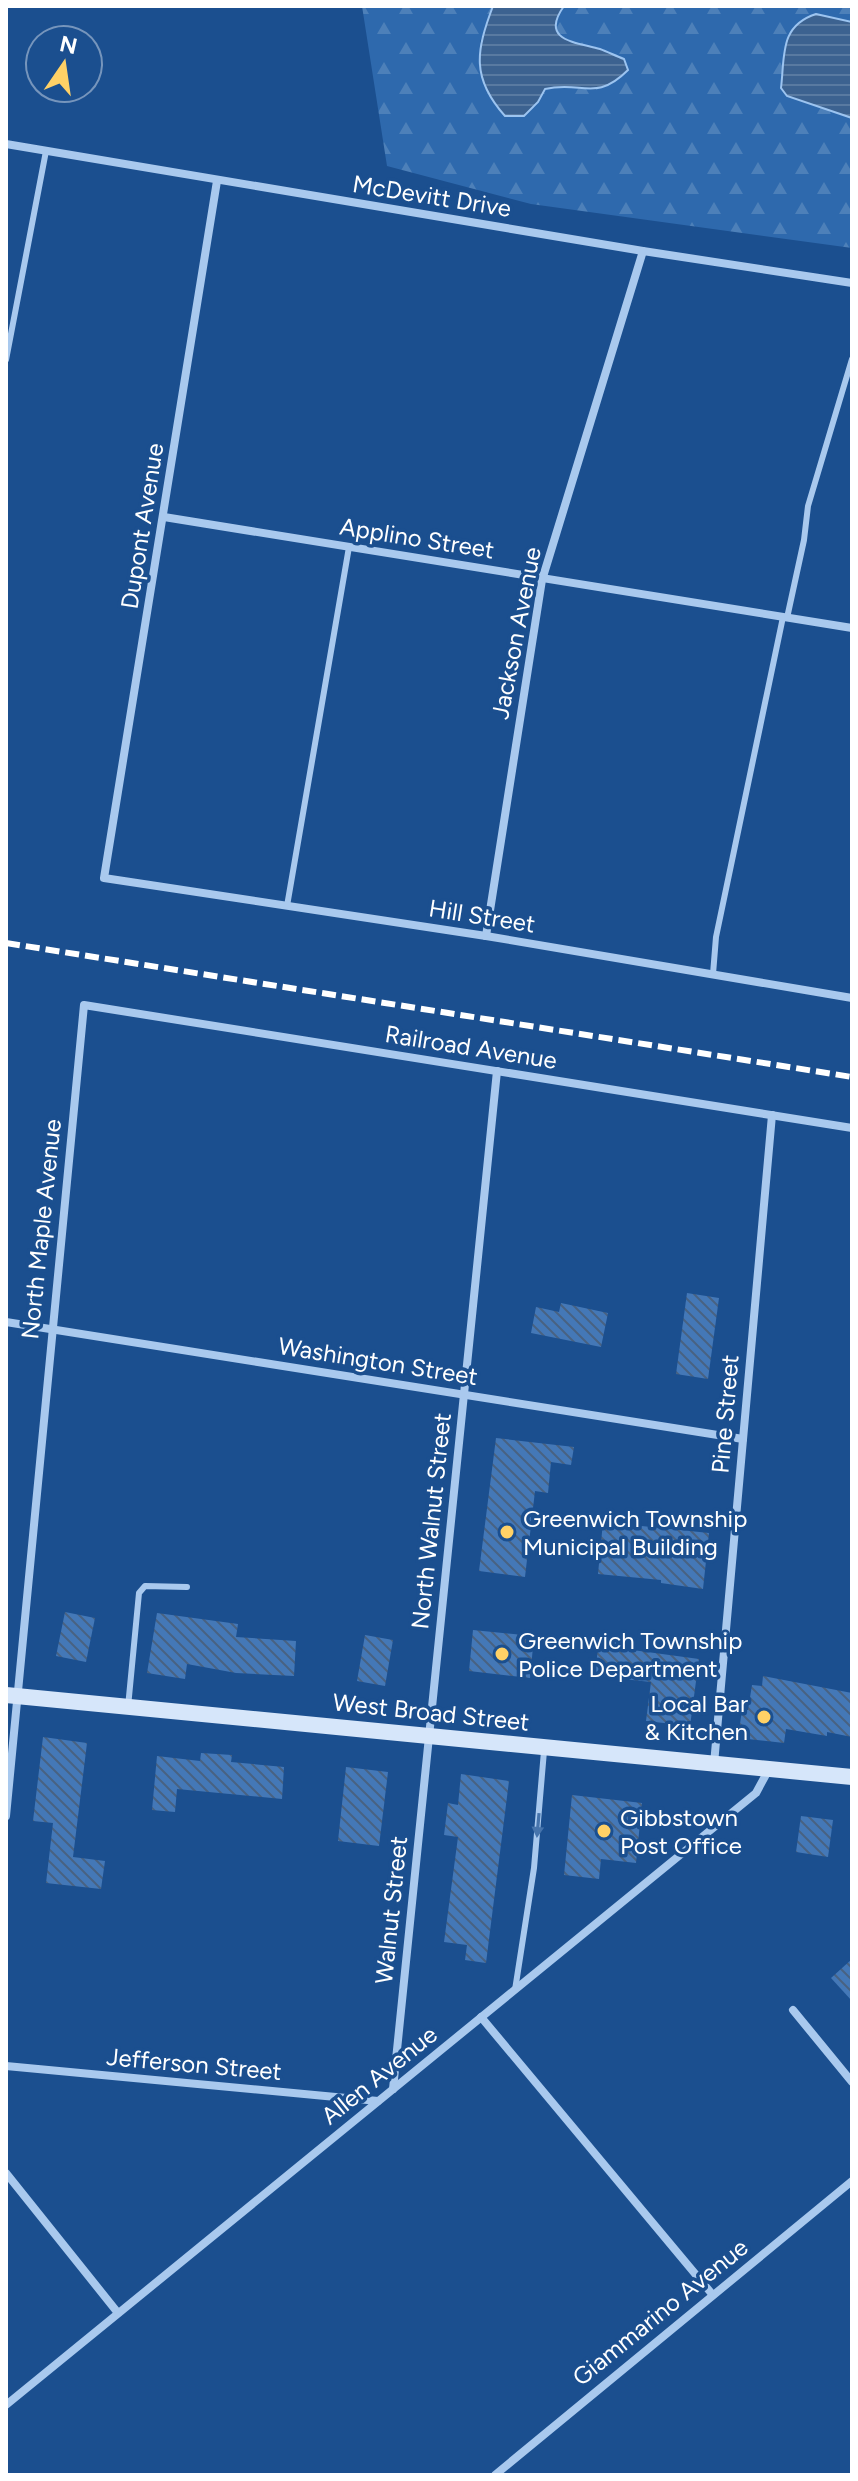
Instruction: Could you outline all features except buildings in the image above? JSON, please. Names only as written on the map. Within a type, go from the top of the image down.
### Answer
[{"type":"main road","name":"West Broad Street","points":[[12,1696],[852,1777]]},
{"type":"street","name":"McDevitt Drive","points":[[6,144],[852,283]]},
{"type":"street","name":"Dupont Avenue","points":[[104,878],[217,181]]},
{"type":"street","name":"Jackson Avenue","points":[[486,936],[542,580],[643,251]]},
{"type":"street","name":"Applino Street","points":[[164,517],[852,628]]},
{"type":"street","name":"Hill Street","points":[[104,878],[486,936],[852,998]]},
{"type":"street","name":"Railroad Avenue","points":[[84,1005],[852,1128]]},
{"type":"street","name":"North Maple Avenue","points":[[6,1816],[12,1696],[84,1005]]},
{"type":"street","name":"North Walnut Street","points":[[429,1736],[497,1071]]},
{"type":"street","name":"Pine Street","points":[[714,1764],[772,1115]]},
{"type":"street","name":"Washington Street","points":[[6,1322],[743,1439]]},
{"type":"street","name":"Walnut Street","points":[[393,2089],[429,1736]]},
{"type":"street","name":"Allen Avenue","points":[[6,2405],[756,1793],[769,1769]]},
{"type":"street","points":[[793,2010],[852,2082]]},
{"type":"street","points":[[481,2017],[712,2294]]},
{"type":"street","name":"Jefferson Street","points":[[6,2066],[378,2101]]},
{"type":"street","points":[[6,2173],[118,2313]]},
{"type":"street","name":"Giammarino Avenue","points":[[495,2475],[852,2181]]},
{"type":"lane","points":[[6,360],[46,151]]},
{"type":"lane","points":[[713,974],[716,937],[804,540],[808,506],[852,359]]},
{"type":"lane","points":[[287,906],[349,547]]},
{"type":"lane","points":[[128,1707],[139,1593],[145,1586],[187,1587]]},
{"type":"lane","points":[[515,1990],[534,1868],[544,1747]]},
{"type":"green space","points":[[362,6],[493,6],[480,42],[505,116],[524,116],[538,102],[545,89],[559,86],[596,90],[601,49],[572,42],[559,33],[556,26],[564,6],[852,6],[852,22],[816,14],[784,49],[781,88],[787,96],[852,118],[852,248],[531,204],[387,166]]},
{"type":"shaded area","points":[[493,6],[564,6],[557,18],[558,33],[571,42],[624,59],[628,70],[606,86],[545,89],[538,102],[524,116],[505,116],[486,89],[480,64],[483,37]]},
{"type":"shaded area","points":[[816,14],[852,22],[852,118],[787,96],[781,88],[784,54],[790,34],[804,19]]},
{"type":"railway","points":[[6,943],[852,1077]]},
{"type":"place","name":"Greenwich Township Municipal Building","points":[[507,1532]]},
{"type":"place","name":"Greenwich Township Police Department","points":[[502,1654]]},
{"type":"place","name":"Local Bar & Kitchen","points":[[764,1717]]},
{"type":"place","name":"Gibbstown Post Office","points":[[604,1831]]}]
